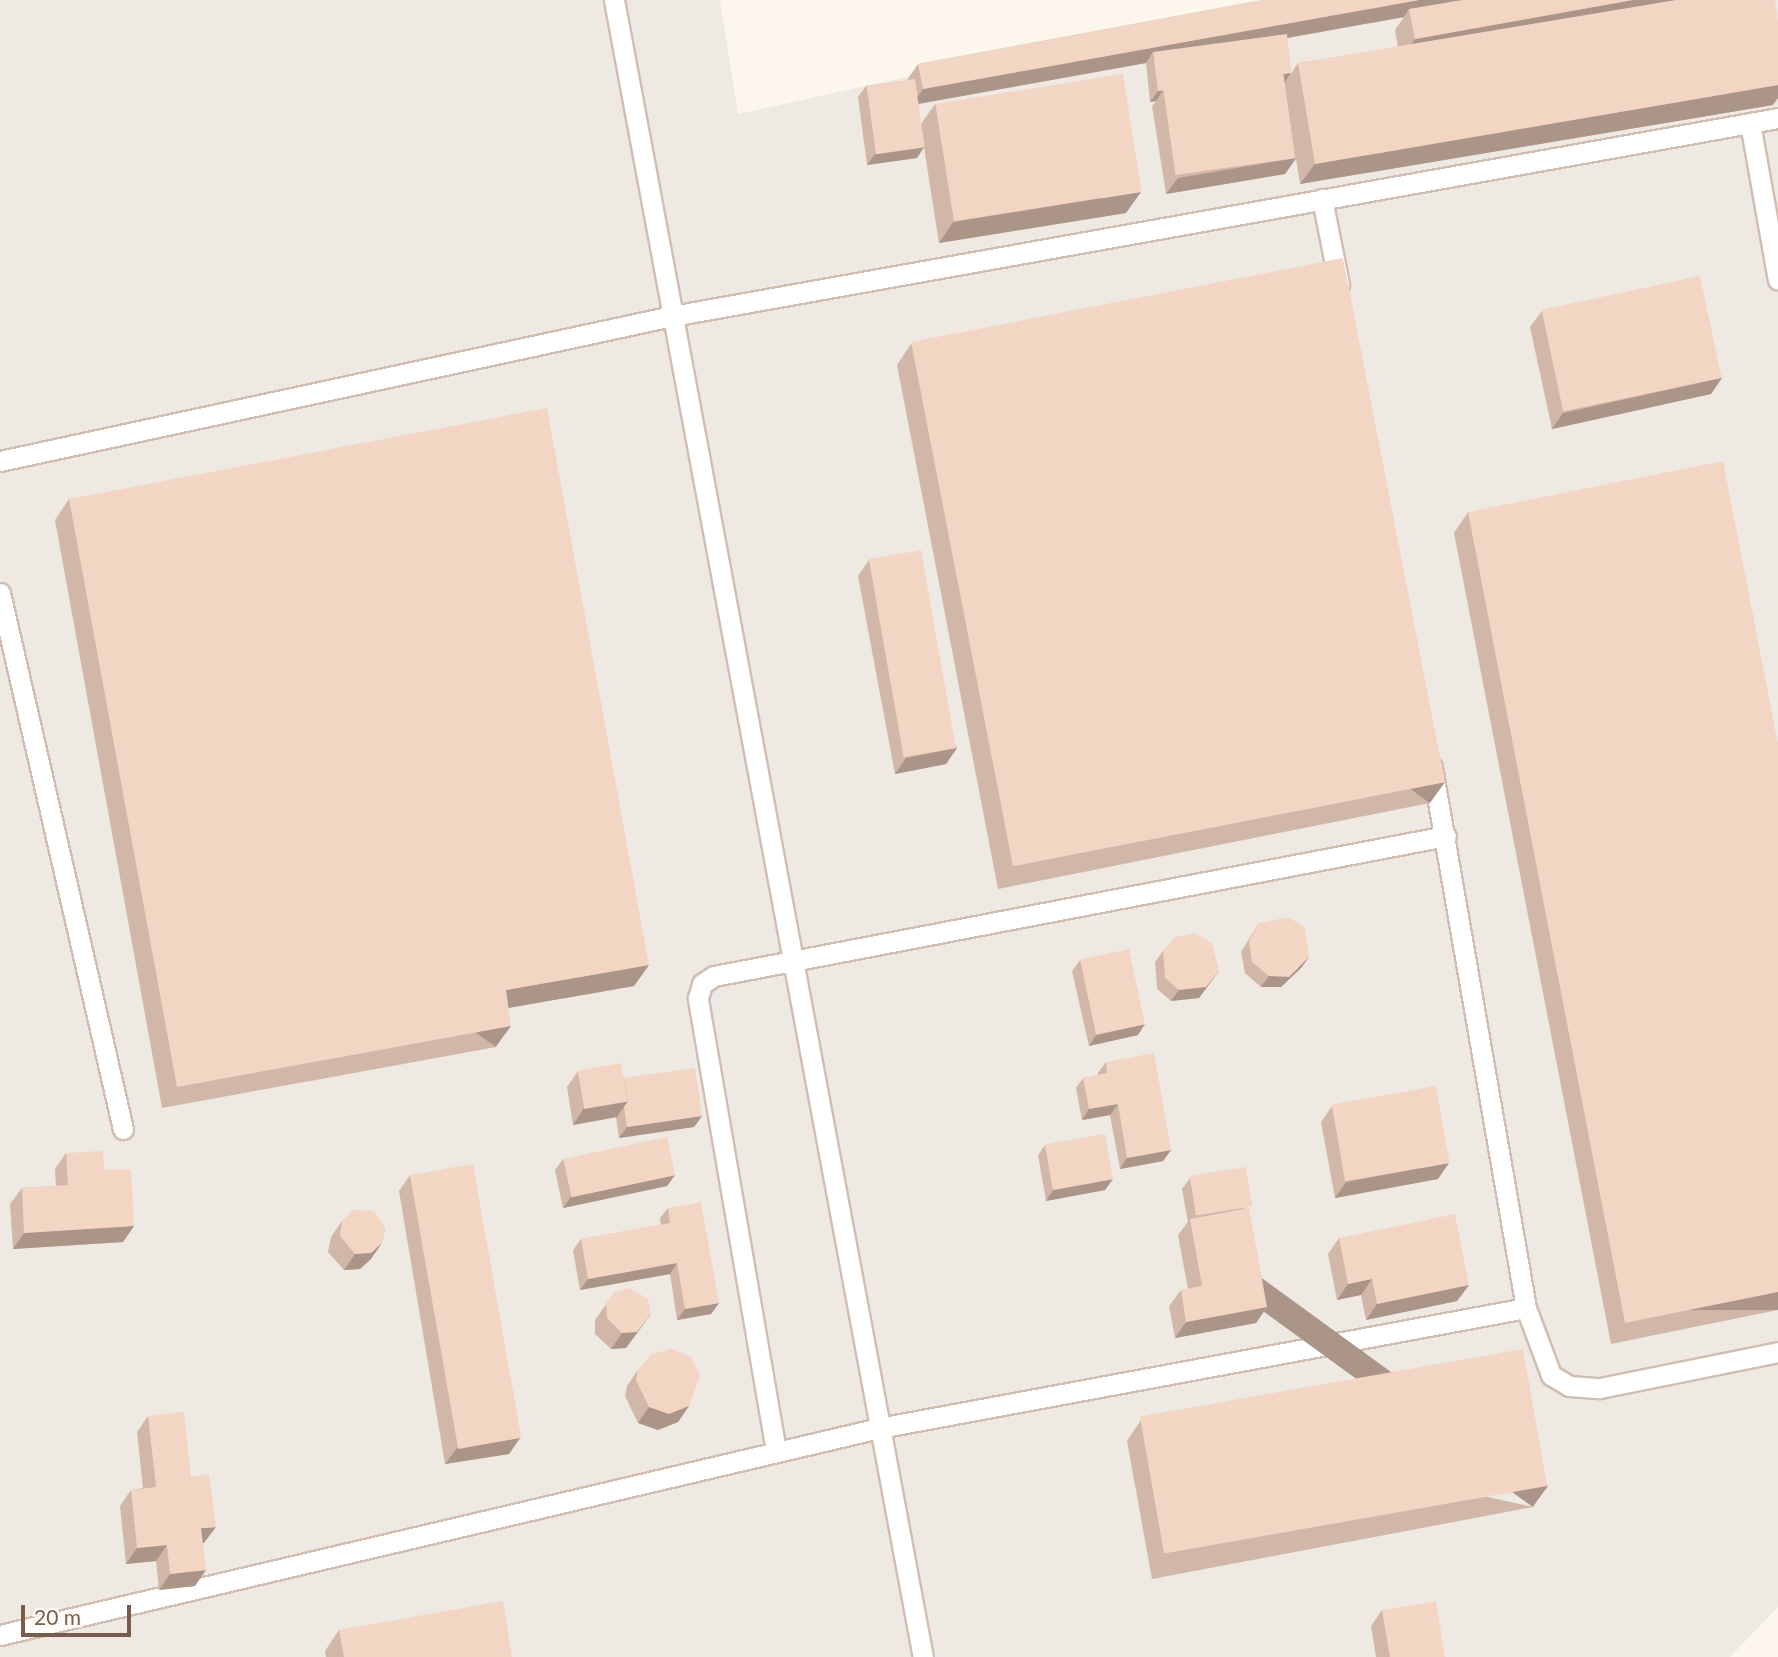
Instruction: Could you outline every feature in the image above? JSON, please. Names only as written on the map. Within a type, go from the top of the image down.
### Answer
[{"type":"lane","points":[[614,0],[795,960],[878,1428],[923,1657]]},
{"type":"lane","points":[[0,461],[672,316],[1778,118]]},
{"type":"lane","points":[[1750,123],[1778,280]]},
{"type":"lane","points":[[1322,199],[1343,308]]},
{"type":"lane","points":[[0,593],[123,1129]]},
{"type":"lane","points":[[1427,741],[1446,836],[1526,1308],[1551,1375],[1569,1386],[1600,1388],[1778,1352]]},
{"type":"lane","points":[[776,1451],[698,998],[702,984],[714,976],[1446,836]]},
{"type":"lane","points":[[0,1635],[878,1428],[1526,1308]]},
{"type":"shaded area","points":[[0,0],[720,0],[738,114],[1157,22],[1281,0],[1778,0],[1778,1607],[1730,1657],[0,1657]]},
{"type":"building","points":[[1263,0],[1419,0],[923,89],[918,64]]},
{"type":"building","points":[[1462,0],[1633,0],[1415,39],[1409,9]]},
{"type":"building","points":[[1676,0],[1775,0],[1778,21],[1778,85],[1315,164],[1298,63]]},
{"type":"building","points":[[1287,34],[1291,73],[1283,74],[1283,71],[1158,91],[1153,52]]},
{"type":"building","points":[[1283,71],[1295,158],[1175,175],[1163,88]]},
{"type":"building","points":[[1123,74],[1142,192],[954,221],[935,104]]},
{"type":"building","points":[[915,79],[925,147],[876,154],[866,86]]},
{"type":"building","points":[[1343,258],[1445,782],[1013,866],[911,342]]},
{"type":"building","points":[[1700,276],[1722,378],[1563,411],[1542,310]]},
{"type":"building","points":[[547,408],[649,965],[506,990],[511,1026],[177,1087],[69,499]]},
{"type":"building","points":[[1723,461],[1778,744],[1778,1292],[1625,1323],[1468,512]]},
{"type":"building","points":[[921,550],[956,748],[904,757],[869,559]]},
{"type":"building","points":[[1289,917],[1305,928],[1309,957],[1289,977],[1269,976],[1252,962],[1249,941],[1259,923]]},
{"type":"building","points":[[1195,933],[1212,943],[1219,971],[1206,987],[1179,990],[1165,978],[1163,951],[1175,937]]},
{"type":"building","points":[[1129,949],[1145,1024],[1096,1035],[1080,959]]},
{"type":"building","points":[[1154,1053],[1171,1150],[1127,1158],[1118,1104],[1089,1109],[1083,1078],[1107,1073],[1106,1062]]},
{"type":"building","points":[[621,1063],[628,1101],[584,1109],[578,1071]]},
{"type":"building","points":[[695,1068],[702,1116],[627,1127],[624,1107],[628,1101],[624,1078]]},
{"type":"building","points":[[1436,1086],[1450,1163],[1345,1181],[1332,1104]]},
{"type":"building","points":[[1105,1134],[1113,1179],[1053,1190],[1045,1145]]},
{"type":"building","points":[[667,1137],[675,1175],[571,1197],[563,1159]]},
{"type":"building","points":[[103,1151],[104,1170],[131,1169],[134,1226],[24,1233],[22,1188],[68,1185],[66,1153]]},
{"type":"building","points":[[473,1164],[521,1438],[458,1449],[410,1175]]},
{"type":"building","points":[[1246,1167],[1252,1207],[1196,1215],[1190,1176]]},
{"type":"building","points":[[701,1202],[719,1303],[685,1309],[677,1263],[588,1279],[581,1239],[670,1223],[668,1208]]},
{"type":"building","points":[[1249,1208],[1267,1307],[1186,1322],[1181,1290],[1202,1286],[1190,1219]]},
{"type":"building","points":[[353,1210],[374,1211],[386,1229],[382,1243],[371,1253],[355,1254],[340,1236],[342,1221]]},
{"type":"building","points":[[1455,1214],[1469,1285],[1377,1304],[1372,1279],[1348,1284],[1339,1238]]},
{"type":"building","points":[[629,1288],[648,1299],[651,1314],[637,1332],[622,1333],[607,1318],[606,1304],[615,1292]]},
{"type":"building","points":[[672,1349],[691,1357],[700,1376],[689,1406],[669,1414],[649,1407],[636,1380],[638,1370],[651,1354]]},
{"type":"building","points":[[1523,1349],[1547,1486],[1164,1553],[1140,1417]]},
{"type":"building","points":[[184,1412],[191,1477],[209,1474],[216,1527],[201,1528],[206,1570],[170,1574],[167,1545],[137,1548],[131,1490],[156,1487],[148,1416]]},
{"type":"building","points":[[503,1601],[512,1657],[344,1657],[339,1630]]},
{"type":"building","points":[[1436,1601],[1445,1657],[1390,1657],[1382,1610]]}]
